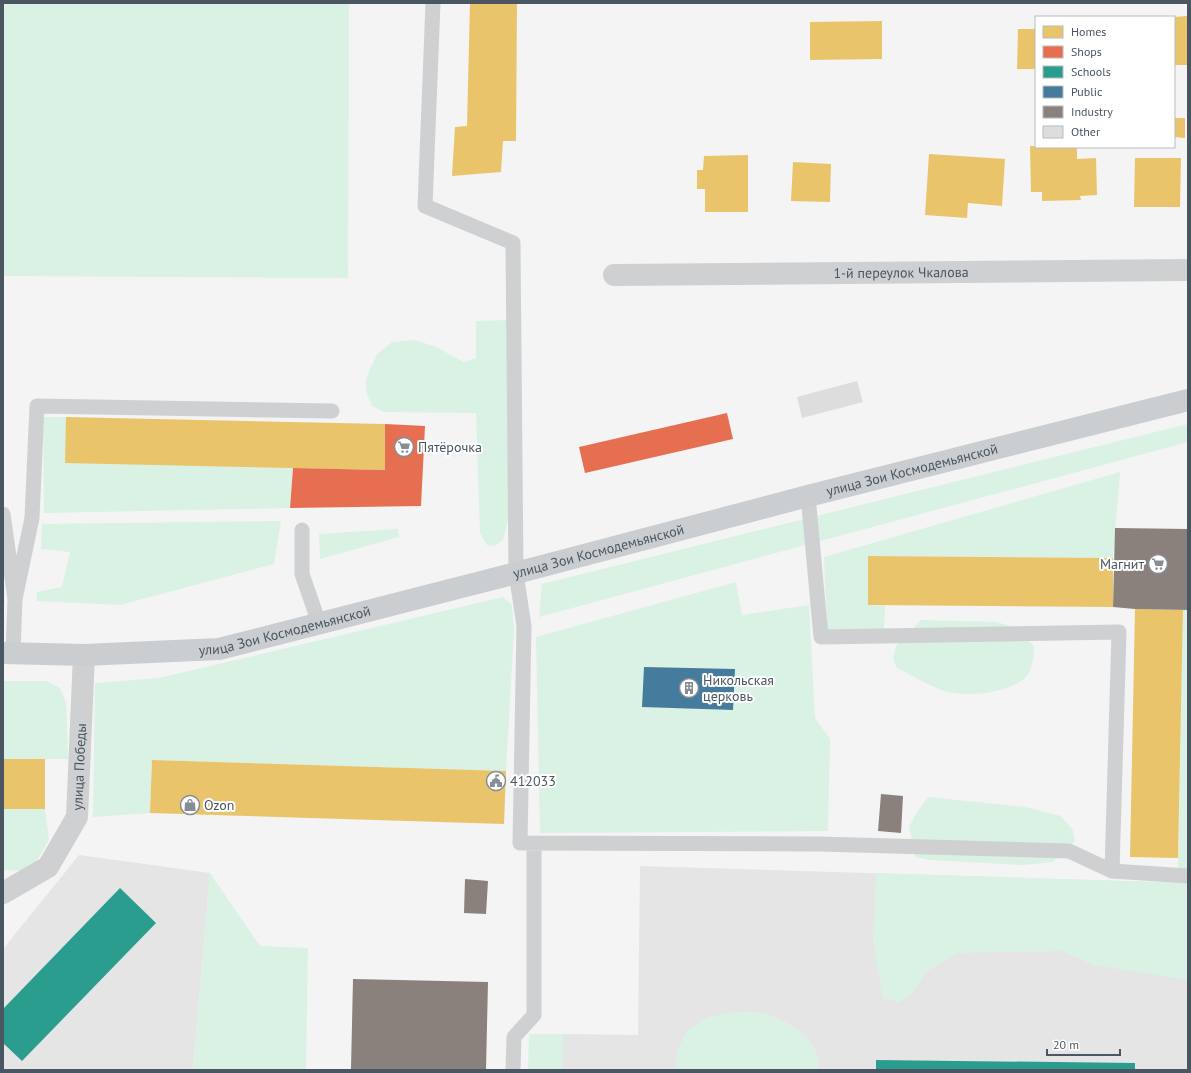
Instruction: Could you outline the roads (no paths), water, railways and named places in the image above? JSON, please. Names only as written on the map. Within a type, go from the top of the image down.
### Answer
[{"type":"main road","name":"улица Зои Космодемьянской","points":[[8,653],[84,655],[219,649],[808,496],[1188,400]]},
{"type":"street","name":"1-й переулок Чкалова","points":[[614,275],[1188,270]]},
{"type":"street","name":"улица Победы","points":[[3,893],[48,867],[77,817],[84,655]]},
{"type":"lane","points":[[433,3],[425,206],[514,243],[516,573],[524,626],[520,843],[819,844],[1069,851],[1112,871],[1188,876]]},
{"type":"lane","points":[[8,653],[15,599],[32,518],[37,406],[332,411]]},
{"type":"lane","points":[[808,496],[821,637],[1119,632],[1112,871]]},
{"type":"lane","points":[[3,514],[15,599]]},
{"type":"lane","points":[[302,530],[302,574],[319,623]]},
{"type":"lane","points":[[513,1070],[514,1037],[534,1015],[534,843]]},
{"type":"place","name":"Пятёрочка","points":[[404,447]]},
{"type":"place","name":"Магнит","points":[[1158,564]]},
{"type":"place","name":"Никольская церковь","points":[[689,688]]},
{"type":"place","name":"412033","points":[[496,781]]},
{"type":"place","name":"Ozon","points":[[190,805]]}]
